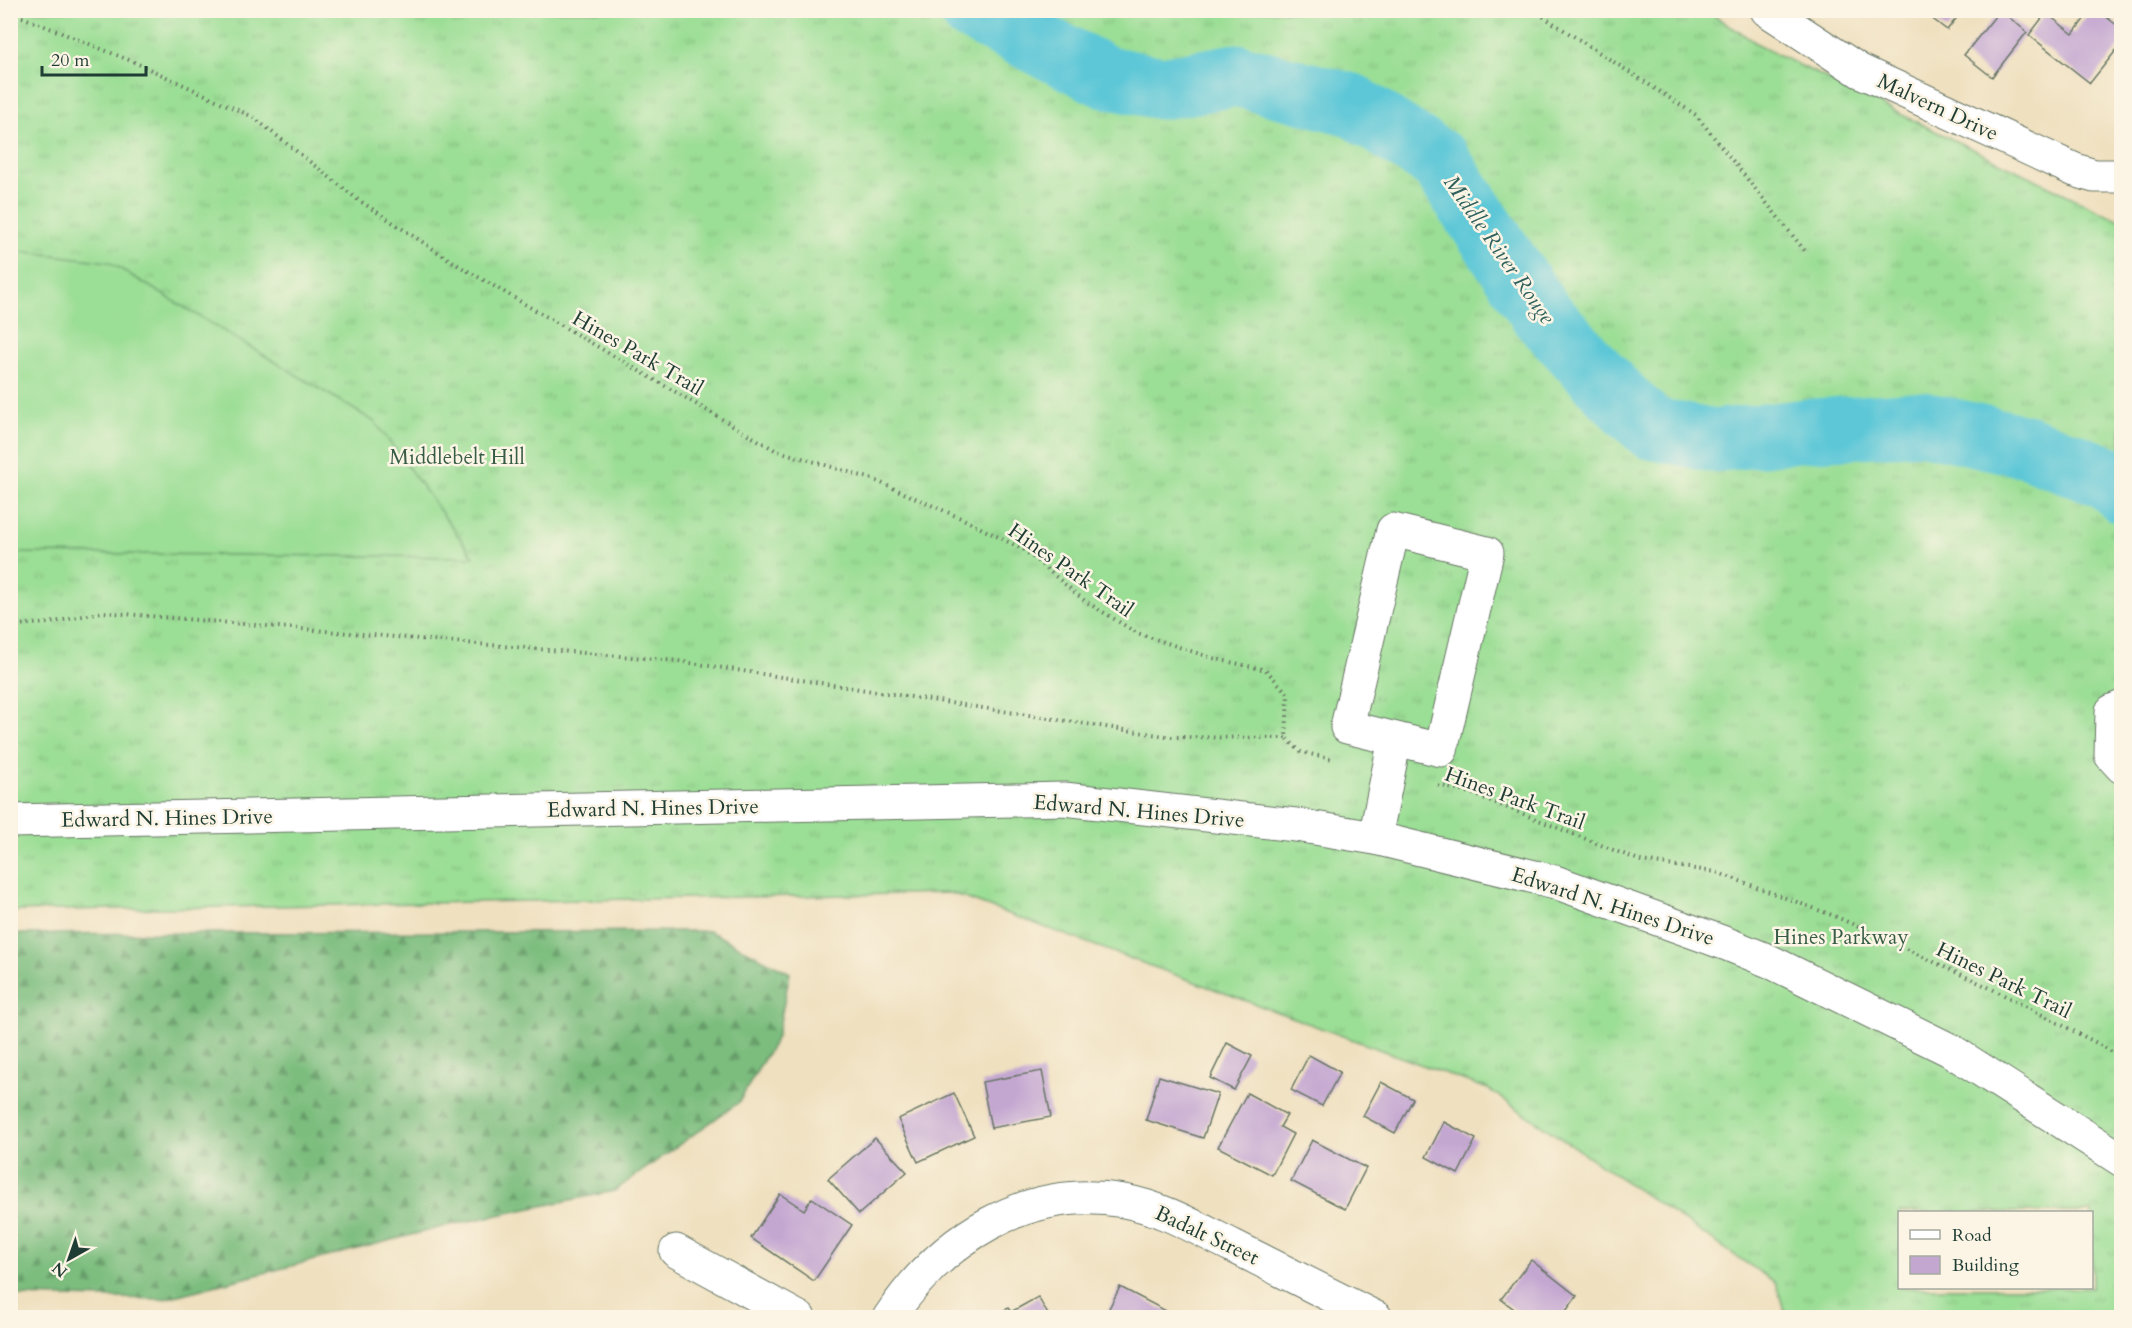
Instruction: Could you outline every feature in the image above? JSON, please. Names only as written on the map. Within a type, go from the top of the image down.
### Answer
[{"type":"street","name":"Malvern Drive","points":[[1767,10],[1860,71],[2075,170],[2094,176],[2121,176]]},
{"type":"street","points":[[1393,530],[1487,553],[1441,750],[1395,739],[1347,727],[1393,530]]},
{"type":"street","points":[[2121,707],[2112,711],[2111,755],[2121,767]]},
{"type":"street","points":[[1375,838],[1395,739]]},
{"type":"street","name":"Edward N. Hines Drive","points":[[10,821],[1064,799],[1296,825],[1375,838],[1555,882],[1769,961],[1950,1050],[2121,1160]]},
{"type":"street","name":"Badalt Street","points":[[889,1317],[924,1272],[952,1245],[977,1229],[1020,1210],[1043,1203],[1078,1198],[1124,1201],[1167,1213],[1376,1317]]},
{"type":"street","points":[[676,1251],[799,1317]]},
{"type":"path","points":[[1533,10],[1696,115],[1805,251]]},
{"type":"path","name":"Hines Park Trail","points":[[10,16],[22,17],[134,62],[253,117],[357,199],[456,264],[775,450],[873,479],[973,524],[1024,550],[1085,601],[1137,633],[1212,658],[1266,670],[1288,694],[1286,738],[1301,752],[1473,794],[1641,861],[1716,872],[1838,917],[1990,988],[2097,1043],[2121,1059]]},
{"type":"path","points":[[10,625],[50,623],[102,612],[666,660],[1171,737],[1286,738]]},
{"type":"green space","name":"Middlebelt Hill","points":[[10,11],[1707,11],[1764,48],[2121,221],[2121,1317],[1786,1317],[1776,1283],[1488,1089],[951,893],[11,911]]},
{"type":"green space","points":[[11,250],[109,262],[375,422],[474,557],[11,553]]},
{"type":"green space","points":[[709,931],[790,973],[777,1037],[739,1102],[614,1191],[450,1225],[163,1299],[11,1296],[11,934]]},
{"type":"building","points":[[1921,10],[1963,10],[1947,30]]},
{"type":"building","points":[[2000,10],[2027,32],[1992,77],[1964,55]]},
{"type":"building","points":[[2091,10],[2097,10],[2122,29],[2122,43],[2090,83],[2029,35],[2046,13],[2073,34]]},
{"type":"building","points":[[1227,1043],[1252,1056],[1234,1090],[1210,1078]]},
{"type":"building","points":[[1309,1055],[1340,1072],[1322,1106],[1291,1090]]},
{"type":"building","points":[[1042,1071],[1051,1117],[991,1128],[982,1082]]},
{"type":"building","points":[[1159,1076],[1218,1094],[1203,1138],[1146,1120]]},
{"type":"building","points":[[1381,1082],[1413,1099],[1395,1133],[1363,1116]]},
{"type":"building","points":[[954,1093],[974,1136],[918,1162],[898,1119]]},
{"type":"building","points":[[1247,1093],[1287,1115],[1280,1127],[1293,1134],[1272,1175],[1218,1147]]},
{"type":"building","points":[[1444,1122],[1476,1139],[1458,1174],[1426,1157]]},
{"type":"building","points":[[875,1138],[907,1172],[859,1214],[828,1179]]},
{"type":"building","points":[[1312,1140],[1366,1168],[1345,1209],[1291,1181]]},
{"type":"building","points":[[780,1194],[804,1210],[812,1198],[852,1225],[814,1281],[751,1238]]},
{"type":"building","points":[[1531,1260],[1577,1296],[1561,1318],[1526,1318],[1501,1299]]},
{"type":"building","points":[[1120,1287],[1174,1315],[1173,1318],[1104,1318]]},
{"type":"building","points":[[1038,1297],[1050,1318],[991,1318],[1008,1308],[1011,1312]]},
{"type":"waterway","name":"Middle River Rouge","points":[[971,10],[1106,77],[1162,88],[1236,75],[1352,105],[1439,161],[1540,312],[1610,389],[1651,428],[1713,441],[1798,431],[1922,423],[2025,446],[2107,477],[2122,491]]},
{"type":"park label","name":"Hines Parkway","points":[[1841,937]]}]
